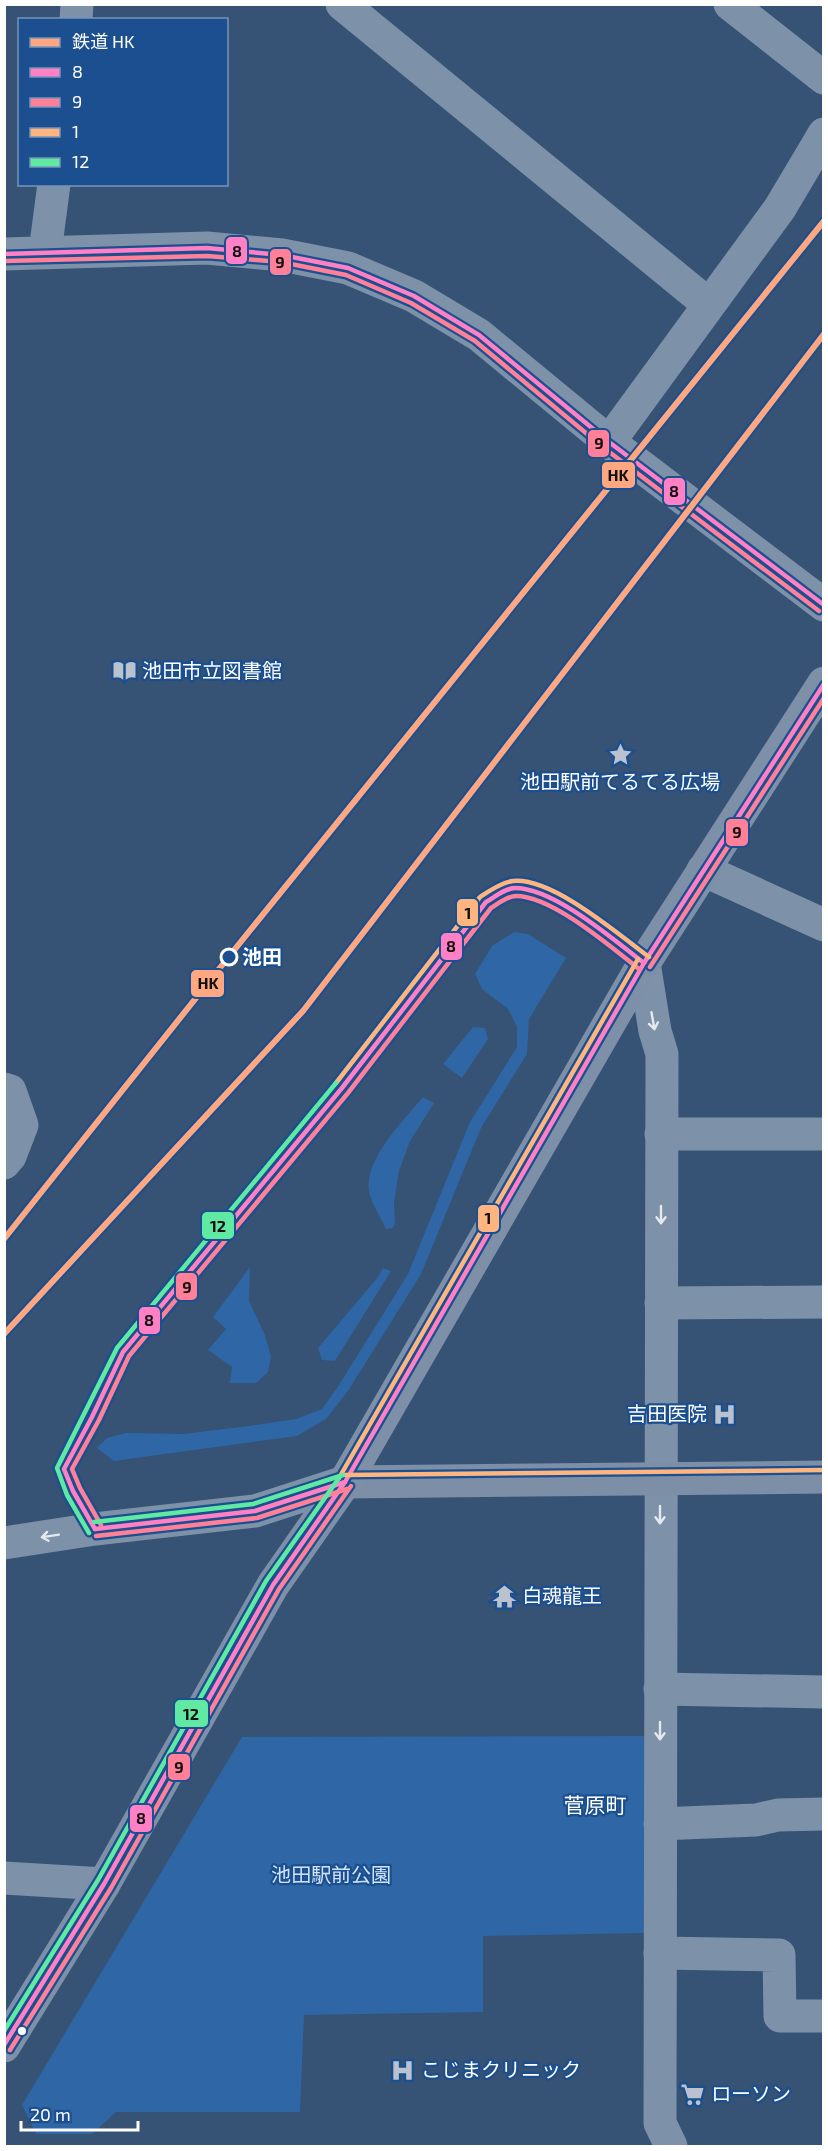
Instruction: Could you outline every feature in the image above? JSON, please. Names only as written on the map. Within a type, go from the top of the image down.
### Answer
[{"type":"highway","points":[[4,2046],[104,1884],[273,1586],[345,1482],[644,963],[824,683]]},
{"type":"main road","points":[[345,1482],[824,1477]]},
{"type":"street","points":[[342,4],[708,304]]},
{"type":"street","points":[[730,4],[824,78]]},
{"type":"street","points":[[609,442],[780,207],[824,134]]},
{"type":"street","points":[[45,252],[54,186]]},
{"type":"street","points":[[4,254],[207,248],[282,255],[348,268],[414,296],[479,335],[609,442],[824,606]]},
{"type":"street","points":[[703,870],[824,925]]},
{"type":"street","points":[[644,963],[655,1031],[662,1054],[660,2123],[671,2146]]},
{"type":"street","points":[[4,1089],[10,1091],[22,1125],[10,1156],[4,1163]]},
{"type":"street","points":[[662,1134],[824,1134]]},
{"type":"street","points":[[661,1303],[824,1302]]},
{"type":"street","points":[[4,1543],[95,1529],[255,1511],[345,1482]]},
{"type":"street","points":[[660,1689],[824,1692]]},
{"type":"street","points":[[660,1824],[756,1820],[777,1815],[824,1814]]},
{"type":"street","points":[[4,1878],[104,1884]]},
{"type":"street","points":[[660,1953],[779,1955],[780,2016],[824,2016]]},
{"type":"green space","points":[[514,932],[528,934],[566,958],[529,1019],[527,1054],[481,1128],[421,1274],[348,1391],[326,1419],[297,1436],[114,1461],[97,1448],[107,1438],[126,1433],[183,1434],[249,1426],[296,1419],[322,1409],[408,1274],[470,1122],[517,1047],[517,1027],[508,1009],[482,989],[475,974],[492,946]]},
{"type":"green space","points":[[473,1027],[485,1028],[488,1039],[462,1078],[443,1064]]},
{"type":"green space","points":[[423,1097],[434,1103],[410,1141],[399,1171],[394,1202],[395,1224],[393,1228],[386,1229],[370,1196],[369,1179],[379,1153],[396,1128]]},
{"type":"green space","points":[[250,1267],[249,1301],[265,1335],[271,1357],[268,1372],[256,1383],[230,1383],[232,1367],[208,1350],[226,1329],[213,1317]]},
{"type":"green space","points":[[383,1268],[391,1271],[335,1361],[322,1360],[318,1348]]},
{"type":"green space","name":"池田駅前公園","points":[[647,1736],[648,1933],[483,1936],[483,2012],[304,2015],[300,2112],[116,2112],[92,2134],[36,2134],[22,2105],[242,1737]]},
{"type":"rail line","name":"HK","points":[[4,1239],[231,954],[824,221]]},
{"type":"rail line","name":"HK","points":[[4,1334],[303,1011],[824,334]]},
{"type":"transit line","name":"8","points":[[4,254],[207,248],[282,255],[348,268],[414,296],[479,335],[609,442],[824,605]]},
{"type":"transit line","name":"9","points":[[4,261],[207,256],[281,262],[346,275],[411,303],[475,341],[604,448],[819,611]]},
{"type":"transit line","name":"8","points":[[4,2045],[104,1884],[273,1585],[345,1482],[644,963],[824,684]]},
{"type":"transit line","name":"9","points":[[650,967],[824,698]]},
{"type":"transit line","name":"1","points":[[336,1083],[480,897],[504,883],[529,882],[565,897],[649,957]]},
{"type":"transit line","name":"8","points":[[95,1529],[73,1491],[64,1469],[123,1352],[342,1088],[486,902],[511,888],[531,890],[547,896],[583,917],[644,963]]},
{"type":"transit line","name":"9","points":[[101,1525],[72,1469],[99,1420],[129,1356],[348,1093],[491,908],[513,896],[530,898],[546,904],[580,924],[639,969]]},
{"type":"transit line","name":"1","points":[[339,1478],[638,959]]},
{"type":"transit line","name":"12","points":[[89,1533],[67,1495],[57,1468],[117,1348],[336,1083]]},
{"type":"transit line","name":"1","points":[[345,1475],[824,1470]]},
{"type":"transit line","name":"12","points":[[94,1522],[253,1504],[343,1475]]},
{"type":"transit line","name":"12","points":[[4,2031],[98,1880],[266,1581],[339,1478]]},
{"type":"transit line","name":"8","points":[[95,1529],[255,1511],[345,1482]]},
{"type":"transit line","name":"9","points":[[10,2050],[111,1888],[279,1589],[351,1486]]},
{"type":"transit line","name":"9","points":[[96,1536],[257,1518],[347,1489]]},
{"type":"place","name":"池田市立図書館","points":[[124,671]]},
{"type":"place","name":"池田駅前てるてる広場","points":[[620,755]]},
{"type":"place","name":"池田","points":[[229,957]]},
{"type":"place","name":"吉田医院","points":[[725,1414]]},
{"type":"place","name":"白魂龍王","points":[[504,1596]]},
{"type":"place","name":"こじまクリニック","points":[[403,2070]]},
{"type":"place","name":"ローソン","points":[[693,2094]]},
{"type":"district","name":"菅原町","points":[[595,1806]]}]
